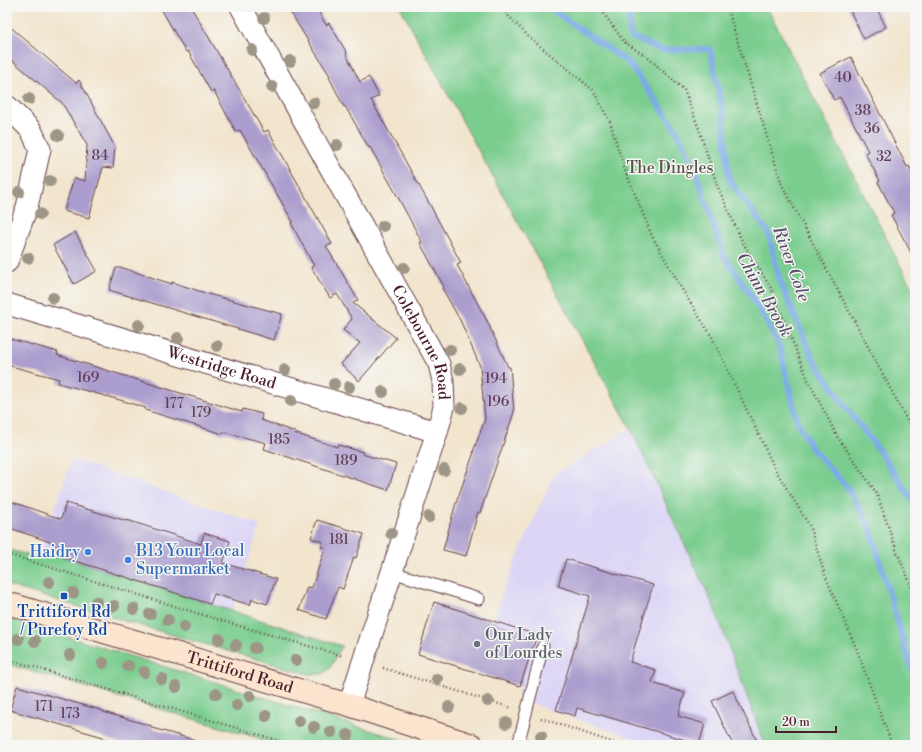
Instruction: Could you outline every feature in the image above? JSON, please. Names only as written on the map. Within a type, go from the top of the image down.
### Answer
[{"type":"street","name":"Colebourne Road","points":[[240,7],[439,364],[443,381],[444,407],[437,432],[349,705]]},
{"type":"street","points":[[7,106],[31,130],[40,149],[27,207],[7,262]]},
{"type":"street","name":"Westridge Road","points":[[7,304],[437,432]]},
{"type":"street","name":"Trittiford Road","points":[[7,603],[349,705],[472,745]]},
{"type":"lane","points":[[392,572],[479,599]]},
{"type":"lane","points":[[518,745],[528,713],[543,646]]},
{"type":"path","points":[[500,7],[529,37],[593,90],[610,122],[623,165],[652,236],[683,291],[712,337],[775,469],[809,525],[825,575],[856,648],[892,745]]},
{"type":"path","points":[[599,7],[624,42],[646,56],[684,90],[699,129],[717,185],[743,244],[771,288],[808,380],[837,436],[877,494],[897,552],[915,595]]},
{"type":"path","points":[[727,7],[782,185],[915,435]]},
{"type":"path","points":[[7,554],[528,713],[620,745]]},
{"type":"path","points":[[7,660],[293,745]]},
{"type":"shaded area","points":[[631,429],[714,607],[765,745],[653,745],[544,708],[517,697],[537,635],[493,621],[509,576],[554,474]]},
{"type":"shaded area","points":[[72,459],[260,525],[232,611],[50,553],[38,559]]},
{"type":"green space","name":"The Dingles","points":[[400,7],[767,7],[915,294],[915,745],[765,745],[714,607],[631,429]]},
{"type":"green space","points":[[7,549],[38,558],[50,553],[342,646],[330,668],[323,674],[308,674],[121,620],[7,585]]},
{"type":"green space","points":[[7,618],[418,745],[260,745],[261,739],[7,664]]},
{"type":"building","points":[[160,7],[191,7],[264,132],[268,130],[332,244],[326,246],[358,300],[353,303],[396,338],[359,381],[341,364],[360,343],[343,330],[352,319],[337,294],[330,298],[311,267],[314,266],[291,223],[293,222],[240,130],[236,132],[214,91],[211,92],[188,51],[186,52]]},
{"type":"building","points":[[287,7],[316,7],[326,25],[329,23],[347,53],[346,54],[360,82],[369,77],[379,96],[371,100],[461,263],[457,265],[487,321],[508,367],[510,367],[514,412],[480,513],[478,512],[466,556],[443,550],[455,506],[485,419],[480,366],[460,320],[442,288],[444,287],[420,243],[422,242],[400,201],[370,147],[369,148],[345,106],[344,107],[329,77],[330,76]]},
{"type":"building","points":[[848,7],[876,7],[886,27],[864,39]]},
{"type":"building","points":[[7,24],[76,83],[79,80],[115,147],[113,168],[103,167],[89,218],[64,211],[74,178],[85,181],[87,145],[62,103],[7,56]]},
{"type":"building","points":[[851,57],[907,167],[909,166],[915,178],[915,260],[891,215],[894,213],[878,182],[880,181],[865,153],[868,151],[840,97],[834,100],[820,73]]},
{"type":"building","points":[[75,232],[97,271],[74,284],[53,245]]},
{"type":"building","points":[[116,268],[123,268],[172,284],[172,282],[208,294],[282,314],[274,340],[109,290]]},
{"type":"building","points":[[7,338],[58,352],[57,355],[242,412],[243,409],[262,414],[261,420],[295,432],[294,433],[337,447],[338,445],[363,452],[362,454],[396,464],[388,490],[264,449],[266,443],[224,432],[223,434],[145,410],[146,408],[58,383],[59,379],[7,365]]},
{"type":"building","points":[[7,500],[61,519],[66,503],[127,520],[201,544],[204,533],[230,541],[223,563],[276,579],[267,604],[252,599],[250,605],[214,594],[210,604],[50,553],[53,543],[7,527]]},
{"type":"building","points":[[317,520],[364,534],[343,589],[338,587],[326,619],[299,610],[307,587],[312,588],[325,548],[321,547],[323,542],[311,538]]},
{"type":"building","points":[[566,559],[653,585],[630,662],[656,670],[652,683],[685,693],[678,716],[705,724],[699,744],[577,708],[575,716],[556,710],[590,596],[558,586]]},
{"type":"building","name":"Our Lady of Lourdes","points":[[434,602],[537,635],[520,686],[418,654]]},
{"type":"building","points":[[17,686],[104,711],[103,712],[152,726],[152,728],[195,740],[195,745],[127,745],[10,710]]},
{"type":"building","points":[[733,691],[759,745],[733,745],[712,701]]},
{"type":"waterway","name":"Chinn Brook","points":[[548,7],[629,63],[676,129],[694,166],[724,256],[751,295],[779,345],[798,423],[812,449],[848,488],[870,528],[915,680]]},
{"type":"waterway","name":"River Cole","points":[[629,7],[630,36],[661,50],[710,49],[723,112],[729,180],[768,232],[780,281],[812,357],[915,504]]},
{"type":"place","name":"Haidry","points":[[88,552]]},
{"type":"place","name":"B13 Your Local Supermarket","points":[[128,560]]},
{"type":"place","name":"Trittiford Rd / Purefoy Rd","points":[[64,596]]},
{"type":"place","name":"Our Lady of Lourdes","points":[[477,644]]}]
